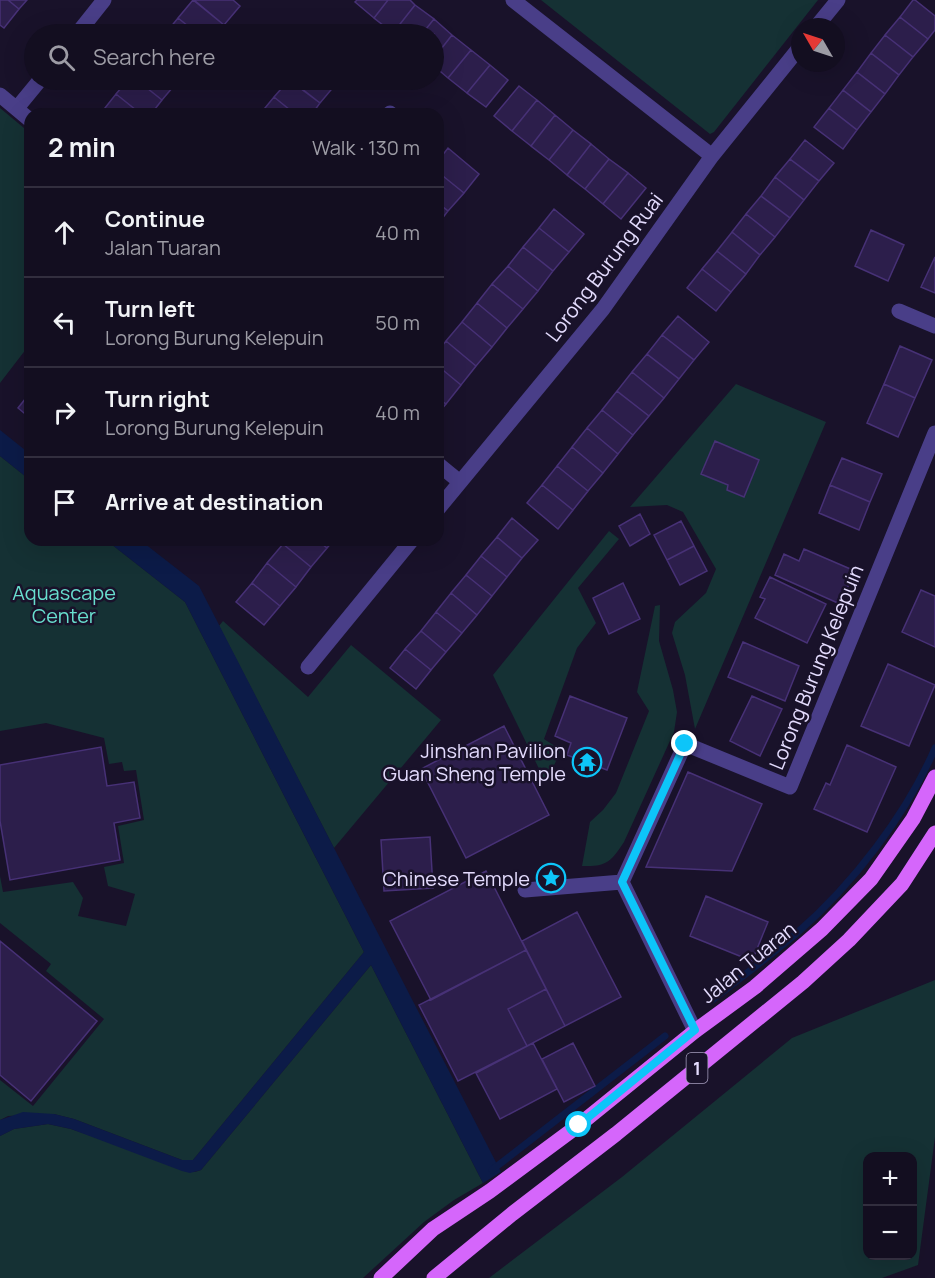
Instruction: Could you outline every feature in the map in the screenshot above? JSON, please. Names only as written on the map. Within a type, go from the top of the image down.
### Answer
[{"type":"main road","name":"Jalan Tuaran","points":[[381,1278],[433,1229],[490,1191],[579,1125],[695,1030],[755,987],[822,929],[871,879],[913,819],[935,777]]},
{"type":"main road","name":"1","points":[[434,1278],[803,982],[849,940],[902,884],[935,833]]},
{"type":"street","points":[[84,24],[104,0]]},
{"type":"street","points":[[513,0],[712,156]]},
{"type":"street","points":[[823,18],[838,0]]},
{"type":"street","name":"Lorong Burung Ruai","points":[[444,502],[603,309],[712,156],[791,58]]},
{"type":"street","points":[[17,108],[32,90]]},
{"type":"street","points":[[0,95],[24,114]]},
{"type":"street","points":[[899,311],[935,326]]},
{"type":"street","name":"Lorong Burung Kelepuin","points":[[622,882],[685,744],[790,787],[935,433]]},
{"type":"street","points":[[444,469],[460,482]]},
{"type":"street","points":[[308,667],[407,546]]},
{"type":"street","points":[[525,891],[622,882],[695,1030]]},
{"type":"green space","points":[[541,0],[818,0],[804,18],[791,18],[791,34],[714,132],[710,134]]},
{"type":"green space","points":[[0,108],[24,128],[24,352],[0,383]]},
{"type":"green space","points":[[736,384],[826,422],[695,729],[685,675],[672,633],[675,622],[706,593],[716,569],[683,512],[667,505],[630,507]]},
{"type":"green space","name":"Aquascape Center","points":[[0,456],[24,475],[24,546],[114,546],[185,602],[364,952],[193,1160],[182,1160],[74,1119],[54,1114],[8,1116],[0,1120],[0,1080],[33,1106],[104,1019],[46,971],[51,964],[0,923],[0,876],[3,892],[73,882],[83,898],[78,916],[126,926],[135,894],[108,886],[104,867],[124,863],[118,826],[144,820],[136,770],[124,771],[122,762],[109,764],[104,738],[46,723],[0,731]]},
{"type":"green space","points":[[609,531],[619,539],[578,588],[596,623],[577,648],[544,739],[561,750],[546,783],[493,675]]},
{"type":"green space","points":[[660,605],[659,641],[677,712],[674,732],[624,842],[607,862],[582,866],[590,822],[616,793],[649,711],[637,692],[655,606]]},
{"type":"green space","points":[[223,621],[308,697],[351,645],[441,720],[334,848],[219,626]]},
{"type":"green space","points":[[371,965],[483,1183],[454,1200],[424,1222],[363,1278],[0,1278],[0,1136],[14,1129],[48,1124],[71,1129],[195,1172],[201,1170]]},
{"type":"green space","points":[[935,980],[935,1137],[918,1265],[882,1278],[489,1278],[622,1177],[792,1038]]},
{"type":"water","points":[[0,430],[24,449],[24,475],[0,456]]},
{"type":"water","points":[[114,546],[148,546],[199,586],[501,1172],[483,1183],[371,965],[201,1170],[190,1173],[182,1171],[71,1129],[48,1124],[14,1129],[0,1136],[0,1120],[23,1112],[54,1114],[74,1119],[182,1160],[193,1160],[364,952],[185,602]]},
{"type":"building","points":[[0,0],[8,0],[19,9],[4,28],[0,25]]},
{"type":"building","points":[[8,0],[27,0],[19,9]]},
{"type":"building","points":[[193,0],[223,24],[186,24],[178,18]]},
{"type":"building","points":[[194,0],[233,0],[240,6],[223,24]]},
{"type":"building","points":[[357,0],[388,0],[374,18],[355,2]]},
{"type":"building","points":[[388,0],[410,0],[415,5],[400,24],[382,24],[374,18]]},
{"type":"building","points":[[913,0],[935,16],[935,30],[928,39],[900,17]]},
{"type":"building","points":[[415,5],[434,19],[430,24],[400,24]]},
{"type":"building","points":[[900,17],[928,39],[913,57],[885,35]]},
{"type":"building","points":[[178,18],[186,24],[173,24]]},
{"type":"building","points":[[434,19],[440,24],[430,24]]},
{"type":"building","points":[[444,28],[452,35],[444,45]]},
{"type":"building","points":[[452,35],[471,50],[448,78],[444,75],[444,45]]},
{"type":"building","points":[[885,35],[913,57],[899,75],[871,53]]},
{"type":"building","points":[[471,50],[490,65],[467,93],[448,78]]},
{"type":"building","points":[[871,53],[899,75],[885,94],[857,72]]},
{"type":"building","points":[[490,65],[508,80],[486,107],[467,93]]},
{"type":"building","points":[[857,72],[885,94],[871,112],[843,90]]},
{"type":"building","points":[[519,86],[537,100],[512,131],[494,116]]},
{"type":"building","points":[[119,90],[150,90],[162,100],[156,108],[134,108],[116,94]]},
{"type":"building","points":[[150,90],[170,90],[162,100]]},
{"type":"building","points":[[280,90],[302,90],[320,103],[316,108],[288,108],[274,97]]},
{"type":"building","points":[[304,90],[331,90],[320,103]]},
{"type":"building","points":[[843,90],[871,112],[857,130],[829,108]]},
{"type":"building","points":[[116,94],[134,108],[105,108]]},
{"type":"building","points":[[274,97],[288,108],[265,108]]},
{"type":"building","points":[[537,100],[555,115],[531,146],[512,131]]},
{"type":"building","points":[[829,108],[857,130],[843,149],[814,127]]},
{"type":"building","points":[[555,115],[573,130],[549,160],[531,146]]},
{"type":"building","points":[[573,130],[591,144],[567,175],[549,160]]},
{"type":"building","points":[[805,140],[834,163],[819,181],[790,159]]},
{"type":"building","points":[[591,144],[609,159],[585,189],[567,175]]},
{"type":"building","points":[[448,148],[479,174],[464,193],[444,177],[444,153]]},
{"type":"building","points":[[609,159],[628,173],[603,204],[585,189]]},
{"type":"building","points":[[790,159],[819,181],[804,200],[775,177]]},
{"type":"building","points":[[628,173],[646,188],[621,219],[603,204]]},
{"type":"building","points":[[444,177],[464,193],[448,211],[444,208]]},
{"type":"building","points":[[775,177],[804,200],[790,218],[761,196]]},
{"type":"building","points":[[761,196],[790,218],[775,237],[746,214]]},
{"type":"building","points":[[554,209],[584,234],[569,252],[539,228]]},
{"type":"building","points":[[746,214],[775,237],[760,255],[732,232]]},
{"type":"building","points":[[539,228],[569,252],[553,271],[523,247]]},
{"type":"building","points":[[871,230],[904,245],[888,281],[855,266]]},
{"type":"building","points":[[732,232],[760,255],[746,274],[717,251]]},
{"type":"building","points":[[523,247],[553,271],[538,291],[508,266]]},
{"type":"building","points":[[717,251],[746,274],[731,292],[702,269]]},
{"type":"building","points":[[935,257],[935,293],[921,287]]},
{"type":"building","points":[[508,266],[538,291],[523,309],[492,284]]},
{"type":"building","points":[[702,269],[731,292],[716,311],[687,288]]},
{"type":"building","points":[[492,284],[523,309],[507,328],[477,303]]},
{"type":"building","points":[[477,303],[507,328],[492,347],[462,322]]},
{"type":"building","points":[[678,316],[709,342],[694,360],[662,335]]},
{"type":"building","points":[[462,322],[492,347],[476,366],[446,341]]},
{"type":"building","points":[[662,335],[694,360],[679,379],[647,354]]},
{"type":"building","points":[[446,341],[476,366],[461,385],[444,371],[444,344]]},
{"type":"building","points":[[900,346],[932,360],[915,398],[884,384]]},
{"type":"building","points":[[647,354],[679,379],[664,398],[632,372]]},
{"type":"building","points":[[444,371],[461,385],[446,404],[444,402]]},
{"type":"building","points":[[632,372],[664,398],[649,416],[617,391]]},
{"type":"building","points":[[884,384],[915,398],[898,437],[867,423]]},
{"type":"building","points":[[617,391],[649,416],[633,435],[602,410]]},
{"type":"building","points":[[24,400],[24,413],[18,408]]},
{"type":"building","points":[[602,410],[633,435],[618,454],[587,428]]},
{"type":"building","points":[[587,428],[618,454],[603,473],[572,447]]},
{"type":"building","points":[[715,441],[759,460],[744,497],[727,490],[728,485],[701,474]]},
{"type":"building","points":[[572,447],[603,473],[588,491],[557,466]]},
{"type":"building","points":[[842,458],[882,474],[870,502],[830,485]]},
{"type":"building","points":[[557,466],[588,491],[573,510],[542,485]]},
{"type":"building","points":[[542,485],[573,510],[558,529],[527,503]]},
{"type":"building","points":[[830,485],[870,502],[859,530],[819,513]]},
{"type":"building","points":[[640,514],[650,534],[630,546],[619,526]]},
{"type":"building","points":[[512,518],[538,540],[522,558],[497,537]]},
{"type":"building","points":[[681,521],[694,546],[667,560],[654,535]]},
{"type":"building","points":[[497,537],[522,558],[507,577],[481,556]]},
{"type":"building","points":[[281,546],[285,546],[311,567],[296,587],[267,563]]},
{"type":"building","points":[[285,546],[324,546],[327,548],[311,567]]},
{"type":"building","points":[[694,546],[707,571],[680,585],[667,560]]},
{"type":"building","points":[[804,549],[855,571],[840,604],[775,575],[784,554],[799,561]]},
{"type":"building","points":[[481,556],[507,577],[492,596],[466,575]]},
{"type":"building","points":[[267,563],[296,587],[280,606],[252,583]]},
{"type":"building","points":[[466,575],[492,596],[477,615],[451,593]]},
{"type":"building","points":[[770,577],[826,604],[807,643],[755,618],[765,599],[760,597]]},
{"type":"building","points":[[252,583],[280,606],[264,625],[236,602]]},
{"type":"building","points":[[623,583],[640,619],[609,634],[593,598]]},
{"type":"building","points":[[921,590],[935,596],[935,647],[902,632]]},
{"type":"building","points":[[451,593],[477,615],[462,633],[436,612]]},
{"type":"building","points":[[436,612],[462,633],[446,652],[421,631]]},
{"type":"building","points":[[421,631],[446,652],[431,670],[405,649]]},
{"type":"building","points":[[743,642],[799,666],[785,701],[728,677]]},
{"type":"building","points":[[405,649],[431,670],[416,689],[390,668]]},
{"type":"building","points":[[888,664],[935,685],[909,746],[861,726]]},
{"type":"building","points":[[570,696],[627,718],[607,770],[567,755],[571,743],[555,736]]},
{"type":"building","points":[[752,696],[782,709],[760,756],[730,741]]},
{"type":"building","points":[[504,726],[549,815],[466,858],[421,769]]},
{"type":"building","points":[[847,745],[896,767],[867,832],[814,809],[826,783],[830,785]]},
{"type":"building","points":[[101,747],[107,786],[134,782],[140,818],[114,823],[120,860],[10,880],[0,821],[0,765]]},
{"type":"building","points":[[688,772],[762,804],[732,871],[646,867]]},
{"type":"building","points":[[430,837],[433,888],[384,891],[381,840]]},
{"type":"building","points":[[486,871],[526,950],[431,1000],[390,921]]},
{"type":"building","points":[[706,896],[768,922],[752,961],[690,936]]},
{"type":"building","points":[[577,912],[621,997],[565,1026],[522,941]]},
{"type":"building","points":[[0,941],[97,1021],[31,1101],[0,1075]]},
{"type":"building","points":[[526,950],[546,989],[508,1009],[527,1046],[458,1081],[419,1005]]},
{"type":"building","points":[[546,989],[565,1026],[527,1046],[508,1009]]},
{"type":"building","points":[[533,1043],[557,1089],[500,1119],[476,1073]]},
{"type":"building","points":[[573,1043],[595,1086],[564,1102],[542,1059]]},
{"type":"waterway","points":[[711,1001],[798,932],[858,871],[894,823],[935,748]]},
{"type":"waterway","points":[[492,1170],[665,1036]]},
{"type":"place","name":"Jinshan Pavilion Guan Sheng Temple","points":[[587,762]]},
{"type":"place","name":"Chinese Temple","points":[[551,878]]},
{"type":"route","points":[[579,1125],[695,1030],[622,882],[685,744]]}]
